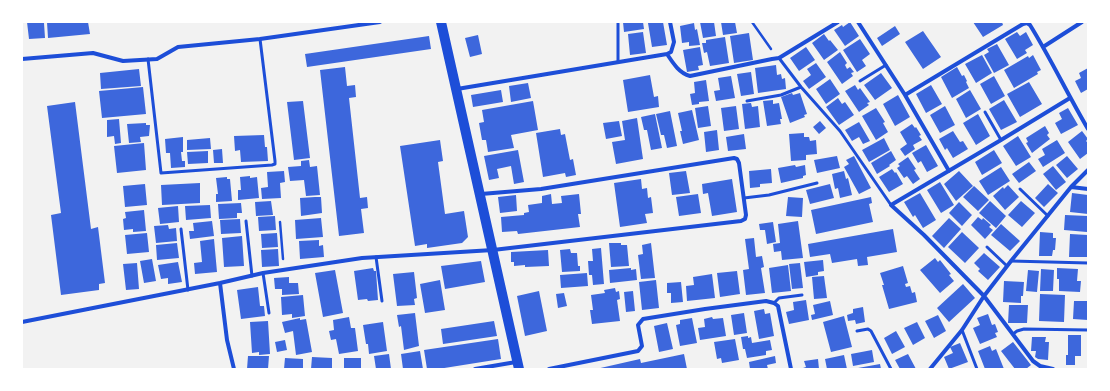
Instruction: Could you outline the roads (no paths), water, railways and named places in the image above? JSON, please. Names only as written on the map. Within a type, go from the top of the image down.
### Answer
[{"type":"main road","points":[[441,22],[519,365]]},
{"type":"street","points":[[22,59],[93,53],[124,61],[157,59],[178,47],[260,39],[380,22]]},
{"type":"street","points":[[457,89],[667,54],[671,52],[674,42],[670,22]]},
{"type":"street","points":[[667,54],[674,66],[684,74],[690,76],[779,58],[838,22]]},
{"type":"street","points":[[858,22],[905,95],[949,171]]},
{"type":"street","points":[[1044,47],[1082,22]]},
{"type":"street","points":[[905,95],[1027,23],[1030,25],[1044,47],[1070,98],[1088,129]]},
{"type":"street","points":[[1053,369],[1037,364],[984,296],[891,205],[1070,98]]},
{"type":"street","points":[[22,322],[220,284],[263,273],[362,258],[493,250],[741,221],[745,219],[746,215],[739,163],[737,159],[734,158],[541,189],[481,194]]},
{"type":"street","points":[[930,369],[962,330],[984,296],[1007,266],[1071,187],[1088,170]]},
{"type":"street","points":[[1071,187],[1088,189]]},
{"type":"street","points":[[220,284],[228,340],[234,369]]},
{"type":"street","points":[[549,369],[638,351],[642,346],[638,324],[642,319],[766,301],[774,302],[778,306],[790,369]]},
{"type":"street","points":[[475,369],[519,365]]},
{"type":"lane","points":[[618,22],[618,62]]},
{"type":"lane","points":[[148,59],[161,173],[272,165],[275,164],[275,161],[260,39]]},
{"type":"lane","points":[[779,58],[801,87],[840,131],[891,205]]},
{"type":"lane","points":[[860,81],[886,65]]},
{"type":"lane","points":[[747,101],[781,95],[801,87]]},
{"type":"lane","points":[[985,112],[1002,140]]},
{"type":"lane","points":[[744,198],[769,195],[817,183]]},
{"type":"lane","points":[[1020,189],[1048,216]]},
{"type":"lane","points":[[246,221],[252,276]]},
{"type":"lane","points":[[181,229],[188,290]]},
{"type":"lane","points":[[987,247],[1007,266]]},
{"type":"lane","points":[[376,257],[382,301]]},
{"type":"lane","points":[[1011,261],[1088,263]]},
{"type":"lane","points":[[263,273],[268,313]]},
{"type":"lane","points":[[774,302],[779,298],[802,295]]},
{"type":"lane","points":[[857,331],[865,328],[868,328],[871,331],[890,369]]},
{"type":"lane","points":[[1014,334],[1017,331],[1024,329],[1088,330]]},
{"type":"lane","points":[[962,330],[977,369]]}]
